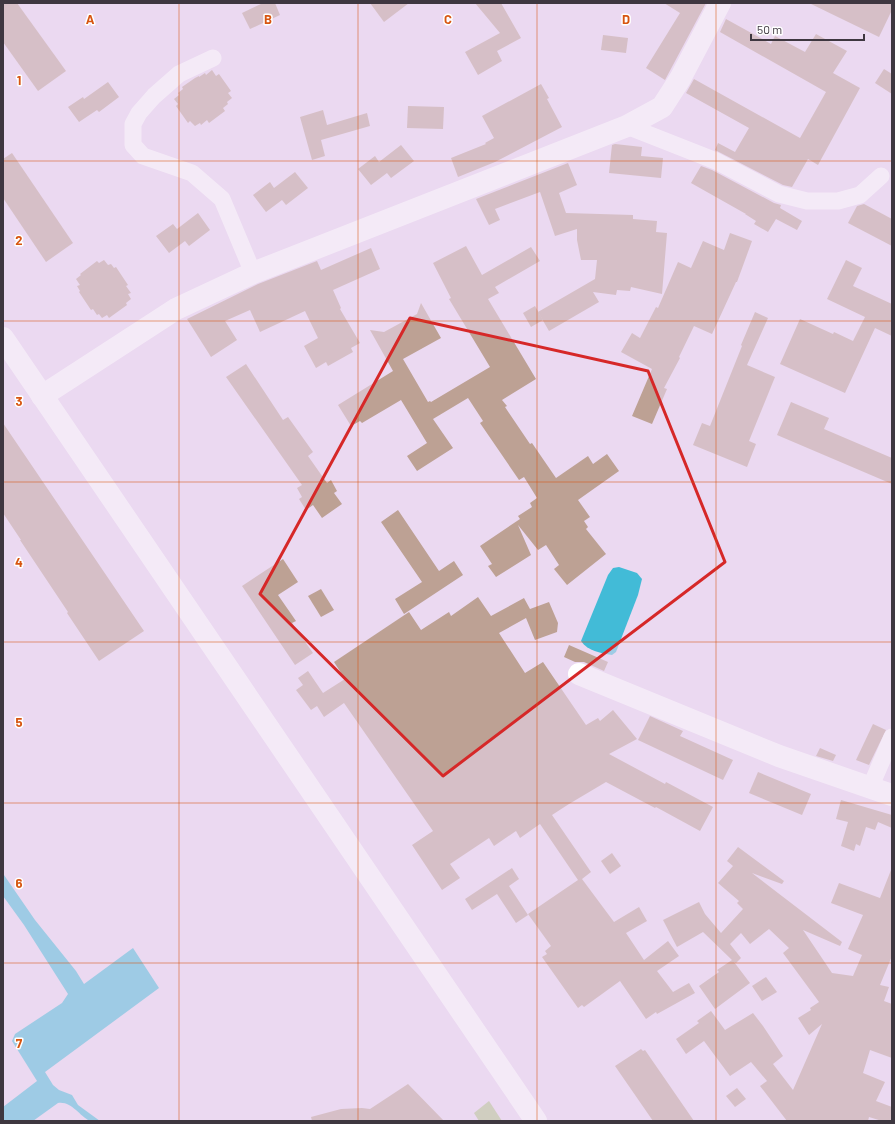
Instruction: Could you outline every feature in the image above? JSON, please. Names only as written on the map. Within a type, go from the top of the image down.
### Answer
[{"type":"street","points":[[42,396],[176,309],[253,273],[627,126],[662,107],[680,79],[720,3]]},
{"type":"street","points":[[213,58],[179,74],[154,96],[139,113],[133,124],[133,145],[143,156],[192,172],[222,199],[253,273]]},
{"type":"street","points":[[627,126],[716,161],[779,194],[807,201],[838,200],[860,195],[881,176]]},
{"type":"street","points":[[3,338],[536,1121]]},
{"type":"street","points":[[579,674],[779,756],[892,796]]},
{"type":"street","points":[[870,788],[892,737]]},
{"type":"highlighted area","points":[[410,318],[648,371],[725,562],[443,776],[260,594]]},
{"type":"green space","points":[[489,1101],[502,1121],[479,1121],[474,1113]]},
{"type":"water","points":[[619,567],[637,573],[642,579],[638,595],[616,652],[612,655],[591,649],[581,641],[608,575],[613,568]]},
{"type":"water","points":[[3,871],[4,875],[35,920],[76,971],[84,984],[133,948],[159,988],[45,1072],[53,1085],[59,1090],[72,1095],[78,1105],[100,1121],[90,1121],[71,1106],[58,1103],[33,1121],[3,1121],[3,1107],[37,1081],[12,1041],[15,1034],[62,1003],[68,994],[24,925],[3,896]]},
{"type":"building","points":[[3,3],[17,3],[66,71],[38,91],[3,42]]},
{"type":"building","points":[[263,3],[275,3],[280,15],[250,29],[242,13]]},
{"type":"building","points":[[370,3],[409,3],[384,22]]},
{"type":"building","points":[[475,3],[501,3],[521,38],[497,51],[502,61],[478,75],[465,52],[500,33]]},
{"type":"building","points":[[664,3],[706,3],[665,80],[646,68],[680,13]]},
{"type":"building","points":[[809,3],[892,3],[892,10],[879,37]]},
{"type":"building","points":[[726,19],[771,44],[775,36],[805,52],[816,34],[847,51],[833,73],[860,88],[818,165],[808,159],[792,187],[783,185],[715,150],[718,143],[735,152],[749,128],[686,93],[694,79],[800,138],[826,92],[720,32]]},
{"type":"building","points":[[603,35],[628,38],[626,53],[601,50]]},
{"type":"building","points":[[884,69],[892,74],[892,94],[875,83]]},
{"type":"building","points":[[212,70],[216,76],[219,74],[231,91],[228,93],[232,98],[223,108],[225,111],[209,123],[207,120],[201,125],[200,123],[195,126],[190,121],[188,123],[176,106],[178,104],[174,99],[183,89],[182,87],[195,78],[205,73],[206,75]]},
{"type":"building","points":[[108,82],[119,97],[99,112],[97,110],[79,122],[68,107],[83,97],[84,99]]},
{"type":"building","points":[[541,84],[562,127],[495,162],[458,177],[451,158],[486,144],[485,143],[494,138],[482,116]]},
{"type":"building","points":[[408,106],[444,107],[443,129],[407,128]]},
{"type":"building","points":[[323,110],[327,125],[367,113],[370,126],[321,140],[325,156],[312,160],[300,117]]},
{"type":"building","points":[[401,145],[414,161],[391,178],[387,173],[371,185],[358,169],[375,156],[379,162]]},
{"type":"building","points":[[612,145],[642,147],[641,156],[663,158],[661,178],[609,173]]},
{"type":"building","points":[[12,153],[73,243],[46,262],[3,198],[3,159]]},
{"type":"building","points":[[568,163],[577,185],[559,193],[566,213],[633,215],[633,219],[657,221],[656,232],[667,233],[662,294],[631,287],[630,291],[617,290],[616,295],[593,292],[599,302],[549,331],[538,312],[595,279],[597,260],[581,260],[577,240],[577,229],[555,236],[540,192],[495,209],[500,220],[489,225],[476,199]]},
{"type":"building","points":[[701,166],[712,170],[774,203],[781,205],[780,208],[802,221],[797,230],[776,219],[768,232],[754,224],[756,221],[746,214],[691,183]]},
{"type":"building","points":[[295,172],[308,188],[286,205],[282,200],[266,212],[253,195],[270,182],[274,188]]},
{"type":"building","points":[[864,204],[892,219],[892,246],[848,223],[857,206]]},
{"type":"building","points":[[198,213],[210,230],[189,246],[185,241],[169,253],[156,236],[173,224],[177,229]]},
{"type":"building","points":[[730,233],[752,241],[737,282],[712,334],[694,326],[679,357],[680,358],[664,388],[667,389],[652,424],[632,416],[652,369],[621,352],[632,333],[640,338],[656,307],[658,308],[678,262],[691,268],[703,241],[724,250]]},
{"type":"building","points":[[466,246],[482,275],[531,247],[540,261],[495,287],[499,293],[488,299],[536,379],[502,400],[507,406],[505,407],[530,444],[532,443],[556,478],[588,456],[593,464],[607,454],[619,471],[578,500],[590,517],[584,521],[588,527],[586,529],[606,554],[567,585],[554,569],[559,565],[546,545],[538,550],[518,525],[531,555],[496,577],[488,566],[492,564],[480,546],[520,519],[518,516],[532,507],[530,503],[537,498],[524,477],[519,480],[480,423],[483,421],[468,398],[433,419],[453,448],[417,471],[407,456],[427,443],[401,400],[362,423],[360,421],[351,426],[338,405],[393,371],[370,330],[384,332],[417,314],[421,303],[441,338],[403,359],[428,402],[431,402],[490,367],[449,299],[451,298],[433,263]]},
{"type":"building","points":[[371,248],[380,269],[333,290],[341,308],[340,309],[360,343],[351,348],[353,352],[328,366],[326,362],[316,368],[304,346],[318,338],[305,311],[260,332],[250,310],[225,321],[237,340],[211,357],[187,319],[258,284],[317,261],[321,270]]},
{"type":"building","points":[[104,260],[108,265],[111,264],[114,268],[116,267],[128,285],[126,286],[131,293],[128,294],[131,299],[126,303],[127,305],[109,318],[107,315],[102,318],[99,314],[97,315],[93,309],[91,310],[79,292],[80,291],[77,286],[80,285],[76,279],[97,261],[99,263]]},
{"type":"building","points":[[846,260],[862,268],[853,286],[892,304],[892,336],[875,328],[845,393],[780,364],[800,319],[833,334],[834,332],[853,341],[865,317],[827,299]]},
{"type":"building","points":[[535,306],[543,320],[531,327],[523,313]]},
{"type":"building","points":[[755,312],[768,318],[747,365],[775,377],[749,441],[756,444],[747,467],[693,445],[702,423],[710,426]]},
{"type":"building","points":[[246,364],[283,420],[288,417],[313,452],[308,456],[327,483],[331,480],[337,491],[334,493],[342,504],[322,518],[313,505],[306,510],[299,499],[302,497],[297,488],[302,485],[226,377]]},
{"type":"building","points":[[791,402],[829,418],[824,429],[892,458],[892,484],[777,435]]},
{"type":"building","points":[[3,423],[144,631],[99,661],[3,513]]},
{"type":"building","points":[[398,510],[439,571],[454,561],[463,575],[404,614],[395,599],[422,582],[381,522]]},
{"type":"building","points":[[283,559],[298,582],[278,595],[296,621],[292,623],[313,653],[295,665],[242,586]]},
{"type":"building","points":[[321,589],[334,610],[321,617],[308,596]]},
{"type":"building","points":[[478,597],[491,616],[524,598],[530,609],[549,602],[558,623],[557,632],[535,640],[526,618],[499,633],[525,673],[543,662],[586,725],[598,718],[600,721],[613,710],[637,739],[609,754],[665,784],[666,782],[713,807],[700,831],[606,782],[552,815],[591,872],[582,879],[614,922],[639,907],[647,921],[626,933],[644,960],[668,941],[679,956],[657,971],[673,992],[689,983],[695,993],[657,1014],[656,1012],[646,1019],[620,981],[584,1007],[582,1005],[578,1008],[542,957],[547,954],[545,951],[551,946],[528,914],[578,880],[540,824],[520,838],[516,831],[494,846],[489,838],[450,864],[460,878],[442,890],[412,845],[433,831],[344,703],[324,717],[317,706],[311,710],[296,690],[303,685],[298,678],[308,671],[323,693],[345,679],[334,662],[409,612],[421,630],[449,612],[451,616]]},
{"type":"building","points":[[569,645],[608,662],[604,671],[584,662],[575,662],[564,657]]},
{"type":"building","points":[[650,716],[683,731],[680,736],[733,760],[723,780],[638,740]]},
{"type":"building","points":[[873,724],[886,730],[869,765],[856,760]]},
{"type":"building","points":[[820,748],[836,755],[833,761],[816,756]]},
{"type":"building","points":[[758,772],[811,794],[802,815],[749,793]]},
{"type":"building","points":[[841,800],[892,815],[892,828],[878,822],[875,830],[866,827],[860,846],[856,844],[854,851],[841,846],[848,822],[836,819]]},
{"type":"building","points":[[738,847],[784,881],[782,884],[752,873],[842,942],[840,946],[803,930],[832,973],[853,976],[862,955],[848,949],[863,915],[831,903],[839,883],[880,898],[892,870],[892,956],[880,985],[889,987],[884,1001],[892,1004],[892,1058],[870,1050],[863,1073],[885,1082],[876,1101],[892,1107],[892,1121],[882,1121],[869,1117],[868,1121],[787,1121],[760,1086],[767,1081],[751,1062],[730,1076],[704,1041],[686,1054],[676,1039],[699,1023],[697,1021],[711,1011],[725,1030],[753,1013],[783,1056],[773,1064],[793,1090],[822,1024],[809,1035],[798,1018],[811,1010],[810,1008],[819,1002],[783,953],[789,948],[769,929],[750,944],[741,933],[730,944],[741,958],[736,963],[734,962],[750,983],[715,1009],[699,986],[719,972],[717,970],[732,960],[703,932],[677,947],[663,920],[699,902],[705,914],[721,933],[743,909],[737,903],[739,901],[718,883],[733,866],[727,861]]},
{"type":"building","points":[[612,853],[621,866],[610,874],[601,861]]},
{"type":"building","points":[[512,868],[519,879],[509,886],[528,915],[516,923],[497,894],[472,910],[465,899]]},
{"type":"building","points":[[766,977],[777,992],[762,1001],[752,986]]},
{"type":"building","points":[[641,1049],[643,1051],[645,1050],[694,1121],[653,1121],[615,1066]]},
{"type":"building","points":[[408,1084],[444,1121],[312,1121],[311,1117],[341,1109],[370,1109]]},
{"type":"building","points":[[737,1088],[746,1099],[735,1107],[726,1096]]}]
